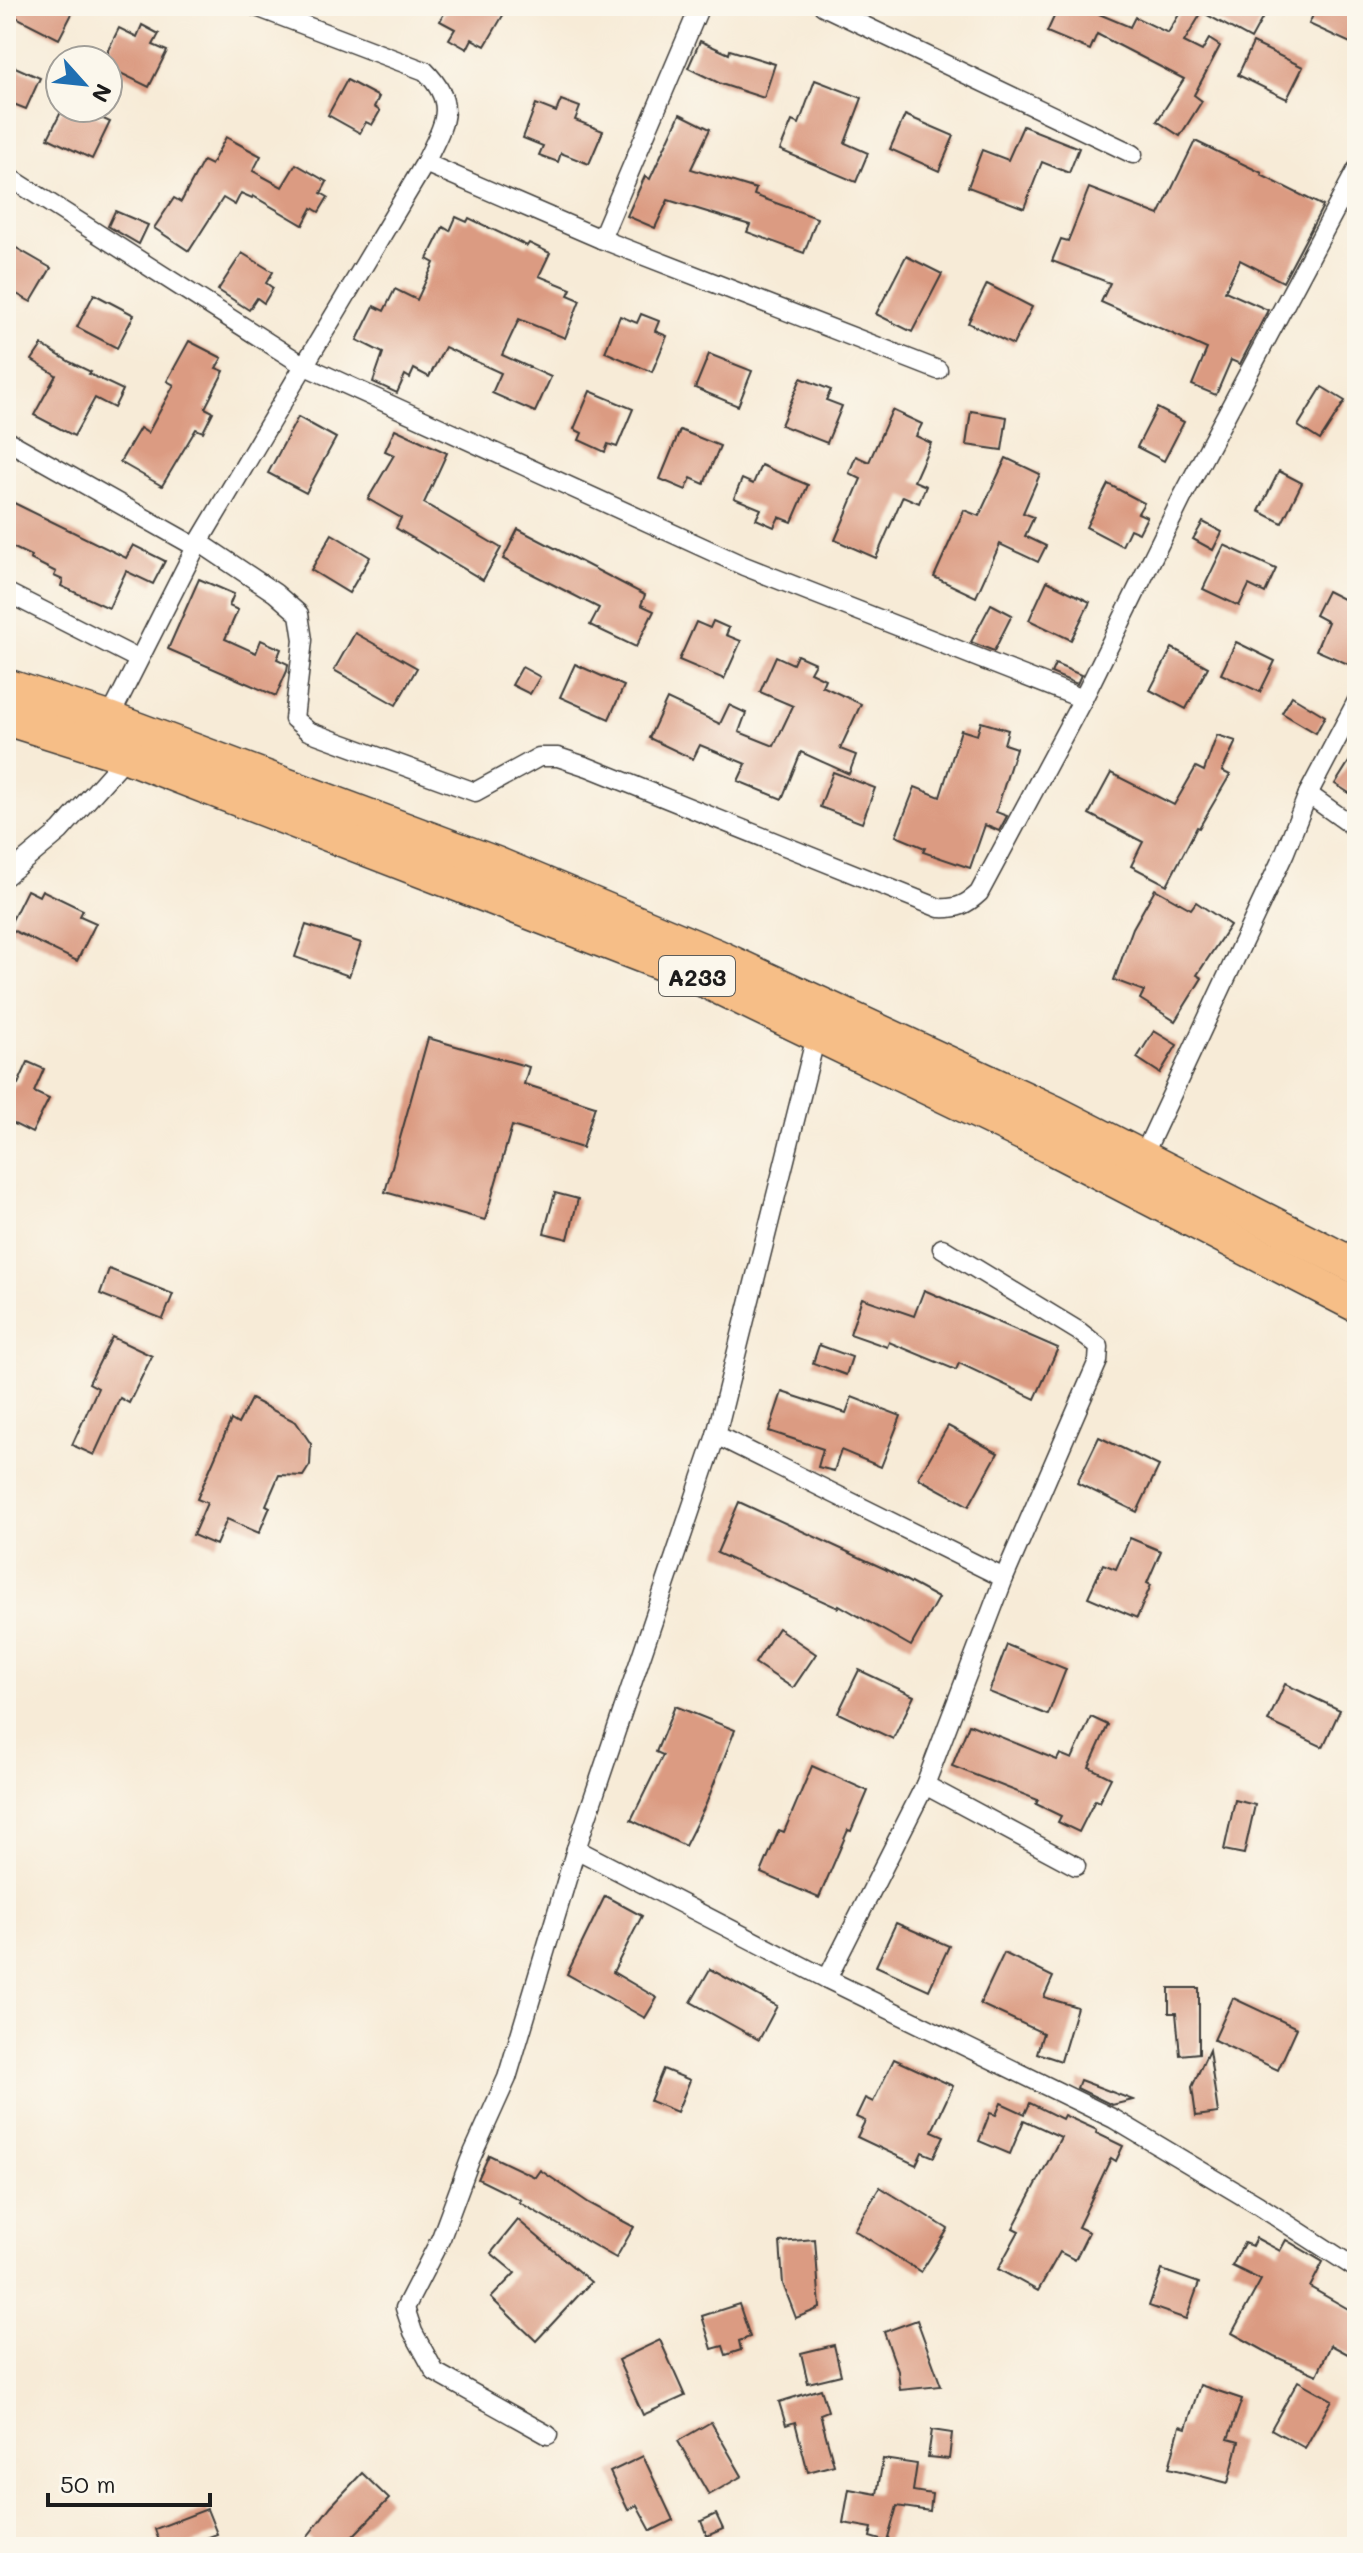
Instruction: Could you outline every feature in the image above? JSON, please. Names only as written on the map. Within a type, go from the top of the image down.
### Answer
[{"type":"highway","name":"A233","points":[[6,686],[109,719],[496,864],[716,956],[1053,1112],[1357,1267]]},
{"type":"highway","name":"A233","points":[[6,718],[127,756],[700,978],[1041,1142],[1357,1305]]},
{"type":"street","points":[[109,719],[197,545],[425,163],[443,124],[446,109],[443,94],[425,71],[254,6]]},
{"type":"street","points":[[601,239],[700,6]]},
{"type":"street","points":[[823,6],[1133,154]]},
{"type":"street","points":[[425,163],[601,239],[938,370]]},
{"type":"street","points":[[6,440],[197,545],[275,593],[299,614],[303,640],[294,719],[308,731],[475,792],[539,757],[558,757],[939,908],[954,909],[979,893],[1083,699],[1183,496],[1357,169]]},
{"type":"street","points":[[6,175],[303,365],[744,566],[1083,699]]},
{"type":"street","points":[[6,592],[138,659]]},
{"type":"street","points":[[1142,1158],[1285,852],[1308,794],[1357,701]]},
{"type":"street","points":[[6,876],[60,831],[127,756]]},
{"type":"street","points":[[1308,794],[1357,829]]},
{"type":"street","points":[[548,2435],[435,2372],[413,2332],[405,2308],[441,2238],[470,2160],[507,2078],[576,1849],[716,1435],[817,1032]]},
{"type":"street","points":[[827,1979],[925,1785],[1004,1578],[1098,1361],[1099,1347],[1080,1332],[942,1248]]},
{"type":"street","points":[[716,1435],[1004,1578]]},
{"type":"street","points":[[925,1785],[1076,1866]]},
{"type":"street","points":[[576,1849],[827,1979],[1114,2119],[1258,2205],[1357,2269]]},
{"type":"building","points":[[6,6],[76,6],[59,39],[6,12]]},
{"type":"building","points":[[448,6],[494,6],[505,12],[485,46],[472,39],[467,49],[449,39],[455,29],[440,21]]},
{"type":"building","points":[[1059,6],[1080,6],[1130,27],[1135,17],[1168,33],[1184,6],[1269,6],[1251,39],[1202,12],[1184,42],[1202,51],[1209,39],[1220,46],[1194,95],[1202,101],[1180,136],[1157,121],[1184,79],[1097,34],[1090,50],[1047,32]]},
{"type":"building","points":[[1317,6],[1357,6],[1357,46],[1309,24]]},
{"type":"building","points":[[142,25],[159,34],[153,45],[167,51],[149,87],[124,75],[124,44],[111,44],[119,28],[137,37]]},
{"type":"building","points":[[700,41],[729,54],[730,50],[775,64],[764,98],[721,84],[688,68]]},
{"type":"building","points":[[1253,43],[1303,67],[1287,99],[1238,75]]},
{"type":"building","points":[[6,63],[40,78],[26,109],[6,101]]},
{"type":"building","points":[[347,80],[379,97],[374,107],[380,111],[372,125],[366,122],[360,133],[328,115]]},
{"type":"building","points":[[815,80],[862,98],[845,143],[868,153],[856,182],[780,150],[792,121],[799,124]]},
{"type":"building","points":[[561,100],[580,107],[575,120],[603,131],[589,164],[561,153],[558,162],[539,155],[543,146],[523,138],[536,104],[556,112]]},
{"type":"building","points":[[680,114],[710,129],[691,169],[756,189],[754,195],[817,218],[804,253],[747,232],[750,225],[668,200],[655,228],[627,216],[645,176],[650,179]]},
{"type":"building","points":[[905,115],[954,136],[939,171],[890,149]]},
{"type":"building","points":[[55,124],[109,124],[92,159],[48,138]]},
{"type":"building","points":[[1023,126],[1079,148],[1069,173],[1042,162],[1024,208],[968,187],[982,150],[1008,160]]},
{"type":"building","points":[[226,137],[261,156],[253,171],[282,187],[296,164],[327,182],[321,193],[328,197],[319,212],[312,208],[303,225],[253,196],[241,193],[235,205],[223,198],[189,251],[154,228],[174,198],[181,202],[203,161],[211,165]]},
{"type":"building","points":[[1195,141],[1323,206],[1283,282],[1240,260],[1225,291],[1268,310],[1240,364],[1231,360],[1216,395],[1192,385],[1207,349],[1101,302],[1110,283],[1052,261],[1061,239],[1068,241],[1089,188],[1159,215]]},
{"type":"building","points":[[115,211],[148,225],[139,244],[108,226]]},
{"type":"building","points":[[456,217],[467,222],[469,218],[527,246],[529,243],[550,253],[539,276],[571,289],[568,295],[580,300],[565,338],[519,319],[502,355],[551,377],[535,412],[492,393],[501,373],[445,347],[429,377],[414,369],[410,378],[405,375],[397,393],[373,382],[383,353],[357,340],[374,306],[384,311],[395,289],[417,300],[434,263],[427,259],[443,227],[450,231]]},
{"type":"building","points":[[6,242],[51,268],[31,302],[6,288]]},
{"type":"building","points":[[242,253],[273,272],[266,283],[273,288],[264,303],[257,298],[249,310],[218,290]]},
{"type":"building","points":[[906,256],[942,274],[912,332],[876,314]]},
{"type":"building","points":[[987,284],[1032,307],[1013,345],[968,323]]},
{"type":"building","points":[[94,294],[134,315],[117,348],[77,327]]},
{"type":"building","points":[[641,314],[659,321],[655,331],[667,336],[652,372],[605,352],[620,316],[637,323]]},
{"type":"building","points":[[189,341],[222,358],[216,368],[224,371],[205,408],[213,412],[203,432],[196,429],[162,486],[120,462],[140,428],[148,433],[174,385],[167,381]]},
{"type":"building","points":[[42,345],[91,372],[89,374],[123,390],[114,408],[95,398],[74,436],[34,415],[56,375],[32,360]]},
{"type":"building","points":[[709,354],[752,371],[738,406],[695,388]]},
{"type":"building","points":[[801,378],[831,390],[826,400],[842,406],[827,443],[781,425]]},
{"type":"building","points":[[1322,387],[1345,401],[1320,440],[1298,426]]},
{"type":"building","points":[[590,391],[633,409],[617,447],[608,444],[605,452],[579,440],[582,433],[574,429]]},
{"type":"building","points":[[1157,408],[1184,422],[1164,461],[1137,447]]},
{"type":"building","points":[[892,410],[922,424],[916,436],[931,443],[914,481],[926,486],[919,503],[903,496],[876,558],[835,540],[861,479],[849,473],[856,456],[869,462]]},
{"type":"building","points":[[971,411],[1007,417],[1002,450],[966,445]]},
{"type":"building","points":[[298,417],[336,438],[306,493],[268,473]]},
{"type":"building","points":[[395,429],[447,453],[424,503],[501,548],[483,580],[396,528],[401,518],[368,499],[394,455],[385,451]]},
{"type":"building","points":[[680,430],[720,446],[704,484],[691,478],[686,490],[660,479]]},
{"type":"building","points":[[1006,458],[1040,474],[1023,513],[1034,517],[1025,536],[1046,546],[1038,562],[1000,544],[976,597],[934,577],[964,510],[979,516]]},
{"type":"building","points":[[761,465],[808,485],[792,522],[779,517],[774,527],[756,519],[761,509],[734,498],[742,479],[753,484]]},
{"type":"building","points":[[1279,471],[1302,483],[1282,523],[1259,511]]},
{"type":"building","points":[[1108,484],[1144,503],[1138,513],[1147,517],[1139,533],[1130,529],[1122,546],[1086,527]]},
{"type":"building","points":[[6,499],[126,558],[133,545],[165,561],[153,584],[126,571],[109,608],[61,586],[63,580],[54,576],[56,572],[6,544]]},
{"type":"building","points":[[1203,522],[1222,532],[1213,550],[1193,539]]},
{"type":"building","points":[[518,529],[645,595],[641,605],[654,611],[636,647],[590,625],[599,608],[503,559]]},
{"type":"building","points":[[332,534],[370,557],[349,593],[311,570]]},
{"type":"building","points":[[1224,545],[1276,569],[1265,593],[1249,585],[1239,606],[1203,589]]},
{"type":"building","points":[[199,579],[234,594],[229,606],[238,610],[225,639],[256,653],[261,640],[281,649],[277,659],[288,664],[276,696],[168,649]]},
{"type":"building","points":[[1047,581],[1090,602],[1071,640],[1029,620]]},
{"type":"building","points":[[1327,591],[1357,606],[1357,668],[1316,650],[1328,622],[1315,615]]},
{"type":"building","points":[[991,604],[1012,615],[994,651],[971,642]]},
{"type":"building","points":[[713,621],[729,628],[726,635],[741,641],[724,679],[679,660],[696,622],[710,628]]},
{"type":"building","points":[[355,633],[417,668],[396,705],[334,670]]},
{"type":"building","points":[[1236,642],[1275,661],[1260,692],[1221,674]]},
{"type":"building","points":[[1172,648],[1208,667],[1186,709],[1150,690]]},
{"type":"building","points":[[797,655],[815,663],[810,672],[825,679],[822,686],[861,704],[840,749],[856,755],[849,774],[801,752],[782,799],[738,781],[746,764],[700,745],[693,759],[649,738],[667,699],[720,724],[729,705],[746,713],[739,732],[774,746],[793,706],[760,692],[776,656],[793,664]]},
{"type":"building","points":[[575,664],[624,686],[609,719],[560,697]]},
{"type":"building","points":[[1055,664],[1081,675],[1077,684],[1051,673]]},
{"type":"building","points":[[522,667],[540,677],[530,694],[512,685]]},
{"type":"building","points":[[1292,696],[1325,716],[1316,733],[1282,713]]},
{"type":"building","points":[[981,722],[1008,730],[1004,744],[1016,748],[996,812],[1007,816],[999,831],[985,825],[970,868],[923,852],[925,848],[896,836],[915,787],[940,797],[961,730],[977,735]]},
{"type":"building","points":[[1217,735],[1236,741],[1222,771],[1230,775],[1197,827],[1167,885],[1131,866],[1143,842],[1089,814],[1111,773],[1174,805],[1196,767],[1204,771]]},
{"type":"building","points":[[1357,749],[1357,798],[1335,784]]},
{"type":"building","points":[[833,772],[875,788],[862,823],[820,807]]},
{"type":"building","points":[[1155,889],[1191,909],[1196,902],[1230,925],[1197,975],[1202,978],[1175,1021],[1140,999],[1144,991],[1114,980],[1133,928]]},
{"type":"building","points":[[27,890],[39,896],[42,890],[83,910],[80,916],[96,923],[77,961],[8,928]]},
{"type":"building","points":[[306,925],[361,943],[349,976],[295,957]]},
{"type":"building","points":[[1154,1031],[1177,1045],[1160,1073],[1137,1058]]},
{"type":"building","points":[[428,1038],[529,1067],[524,1084],[595,1106],[582,1148],[512,1126],[485,1220],[385,1192]]},
{"type":"building","points":[[28,1062],[44,1069],[34,1092],[49,1099],[32,1133],[6,1120],[6,1103]]},
{"type":"building","points":[[555,1193],[578,1199],[568,1239],[544,1233]]},
{"type":"building","points":[[109,1269],[173,1294],[163,1319],[100,1294]]},
{"type":"building","points":[[924,1290],[1058,1348],[1035,1399],[959,1363],[956,1370],[889,1342],[887,1347],[850,1334],[862,1298],[914,1316]]},
{"type":"building","points":[[112,1337],[152,1356],[129,1403],[120,1398],[94,1455],[72,1445],[98,1388],[89,1383]]},
{"type":"building","points":[[819,1345],[852,1357],[846,1375],[813,1363]]},
{"type":"building","points":[[782,1392],[846,1413],[852,1397],[901,1416],[881,1467],[841,1450],[834,1471],[818,1467],[823,1449],[769,1431]]},
{"type":"building","points":[[251,1399],[296,1422],[311,1444],[310,1465],[303,1476],[279,1475],[266,1505],[270,1507],[259,1533],[227,1519],[216,1545],[193,1535],[207,1503],[197,1499],[231,1420],[238,1424]]},
{"type":"building","points":[[948,1426],[998,1453],[969,1506],[918,1478]]},
{"type":"building","points":[[1099,1437],[1159,1466],[1137,1512],[1077,1483]]},
{"type":"building","points":[[739,1502],[885,1569],[938,1598],[911,1646],[839,1605],[838,1608],[717,1553]]},
{"type":"building","points":[[1130,1538],[1161,1551],[1137,1618],[1088,1597],[1103,1564],[1116,1569]]},
{"type":"building","points":[[778,1628],[816,1654],[793,1688],[755,1663]]},
{"type":"building","points":[[1007,1645],[1066,1669],[1048,1715],[989,1692]]},
{"type":"building","points":[[859,1670],[914,1696],[893,1739],[838,1713]]},
{"type":"building","points":[[1285,1684],[1340,1710],[1323,1747],[1268,1721]]},
{"type":"building","points":[[675,1706],[735,1730],[706,1804],[685,1846],[631,1820],[663,1755],[656,1752]]},
{"type":"building","points":[[1091,1717],[1108,1725],[1089,1767],[1111,1778],[1099,1802],[1095,1800],[1079,1832],[1058,1822],[1061,1816],[1036,1804],[1038,1800],[952,1766],[969,1724],[1057,1760],[1060,1754],[1072,1759]]},
{"type":"building","points":[[812,1766],[868,1791],[819,1898],[761,1873],[779,1830],[784,1832]]},
{"type":"building","points":[[1235,1800],[1255,1805],[1244,1854],[1224,1850]]},
{"type":"building","points":[[605,1896],[642,1916],[613,1972],[657,1998],[645,2018],[567,1974]]},
{"type":"building","points":[[896,1923],[949,1946],[929,1990],[876,1966]]},
{"type":"building","points":[[1004,1953],[1053,1977],[1044,1997],[1077,2007],[1061,2061],[1037,2053],[1043,2033],[980,2004]]},
{"type":"building","points":[[710,1969],[777,2006],[759,2040],[691,2002]]},
{"type":"building","points":[[1169,1988],[1199,1988],[1199,2053],[1180,2055],[1176,2013],[1169,2013]]},
{"type":"building","points":[[1233,1998],[1297,2028],[1278,2070],[1214,2040]]},
{"type":"building","points":[[1209,2050],[1218,2113],[1196,2116],[1192,2087]]},
{"type":"building","points":[[894,2059],[953,2086],[932,2131],[944,2136],[934,2157],[922,2152],[916,2165],[857,2137],[865,2121],[856,2117],[865,2098],[873,2102]]},
{"type":"building","points":[[663,2069],[690,2080],[677,2112],[650,2101]]},
{"type":"building","points":[[1080,2080],[1133,2100],[1112,2105],[1077,2088]]},
{"type":"building","points":[[1001,2103],[1025,2114],[1030,2103],[1062,2119],[1064,2115],[1097,2130],[1096,2133],[1123,2146],[1116,2161],[1111,2158],[1078,2227],[1089,2232],[1075,2260],[1060,2252],[1038,2291],[998,2269],[1019,2231],[1013,2228],[1061,2137],[1024,2120],[1010,2154],[979,2141],[990,2113],[996,2115]]},
{"type":"building","points":[[489,2155],[535,2177],[540,2170],[589,2203],[634,2227],[616,2258],[519,2202],[521,2200],[478,2179]]},
{"type":"building","points":[[880,2187],[948,2229],[921,2272],[854,2230]]},
{"type":"building","points":[[518,2220],[591,2282],[536,2341],[491,2298],[515,2273],[491,2253]]},
{"type":"building","points":[[1256,2238],[1280,2251],[1286,2240],[1323,2262],[1310,2287],[1357,2314],[1357,2359],[1331,2345],[1317,2375],[1232,2333],[1261,2280],[1232,2266],[1244,2243],[1252,2246]]},
{"type":"building","points":[[815,2239],[820,2308],[796,2318],[783,2284],[780,2242]]},
{"type":"building","points":[[1162,2270],[1199,2283],[1186,2319],[1149,2306]]},
{"type":"building","points":[[739,2304],[750,2337],[739,2341],[741,2350],[726,2355],[723,2346],[712,2349],[702,2316]]},
{"type":"building","points":[[917,2320],[941,2386],[900,2390],[898,2371],[884,2332]]},
{"type":"building","points":[[660,2340],[685,2396],[643,2415],[618,2360]]},
{"type":"building","points":[[834,2345],[841,2375],[808,2383],[801,2353]]},
{"type":"building","points":[[1298,2381],[1332,2400],[1305,2448],[1271,2429]]},
{"type":"building","points":[[1200,2385],[1242,2399],[1228,2439],[1239,2442],[1228,2483],[1169,2468],[1180,2426],[1186,2428]]},
{"type":"building","points":[[821,2389],[828,2411],[820,2414],[834,2465],[808,2472],[795,2422],[786,2425],[779,2402]]},
{"type":"building","points":[[711,2422],[742,2476],[709,2495],[678,2441]]},
{"type":"building","points":[[932,2430],[952,2433],[949,2459],[928,2457]]},
{"type":"building","points":[[643,2456],[673,2520],[651,2531],[637,2505],[628,2510],[610,2472]]},
{"type":"building","points":[[883,2459],[917,2464],[913,2491],[932,2494],[930,2511],[897,2506],[887,2542],[870,2537],[872,2528],[843,2523],[849,2489],[877,2494]]},
{"type":"building","points":[[362,2473],[389,2499],[353,2536],[367,2547],[319,2547],[307,2537]]},
{"type":"building","points":[[207,2509],[217,2534],[183,2547],[161,2547],[155,2529]]},
{"type":"building","points":[[716,2514],[723,2529],[707,2536],[701,2521]]}]
